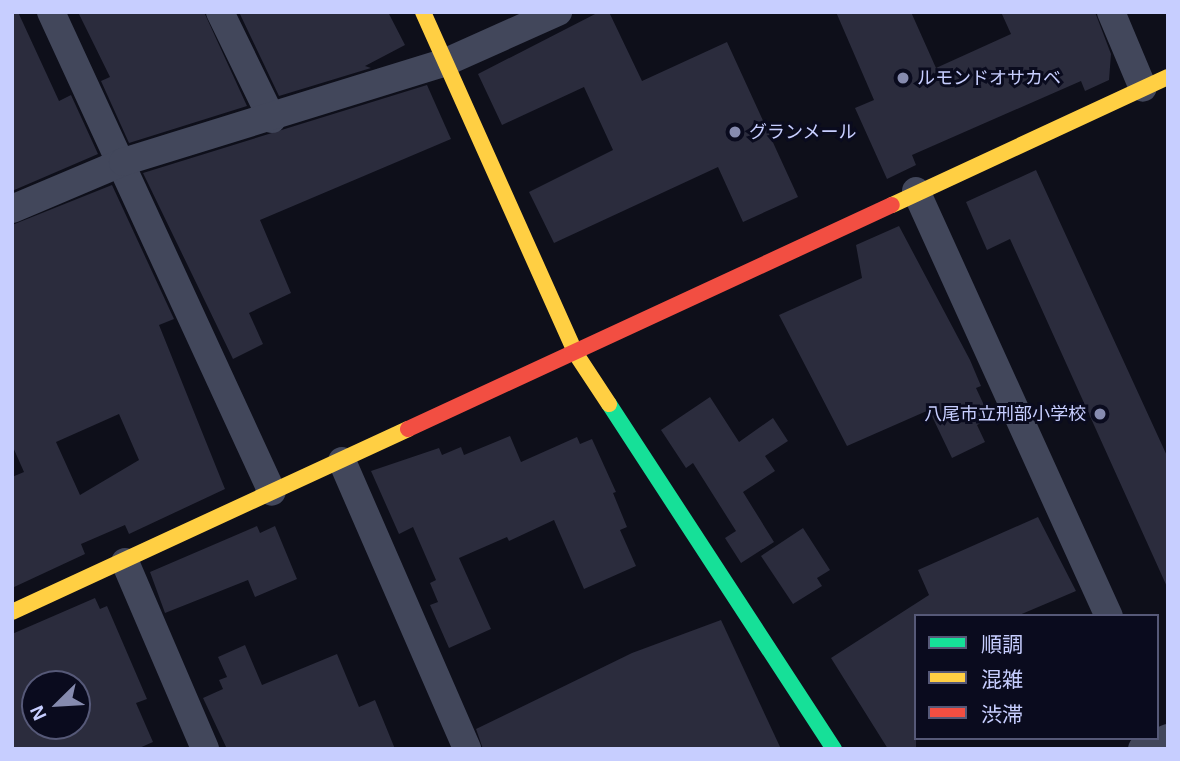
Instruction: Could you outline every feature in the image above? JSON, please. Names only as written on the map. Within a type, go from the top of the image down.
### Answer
[{"type":"street","points":[[51,12],[123,162],[272,492]]},
{"type":"street","points":[[220,12],[272,119]]},
{"type":"street","points":[[423,12],[576,354],[834,749]]},
{"type":"street","points":[[12,209],[123,162],[272,119],[446,62],[558,12]]},
{"type":"street","points":[[12,612],[576,354],[916,191],[1155,82],[1111,12]]},
{"type":"street","points":[[916,191],[1108,614]]},
{"type":"street","points":[[342,461],[467,749]]},
{"type":"street","points":[[124,562],[205,749]]},
{"type":"building","points":[[12,12],[18,12],[59,101],[71,95],[98,154],[12,191]]},
{"type":"building","points":[[78,12],[204,12],[247,106],[129,143],[101,81],[110,77]]},
{"type":"building","points":[[239,12],[388,12],[405,45],[365,66],[371,68],[279,96]]},
{"type":"building","points":[[599,12],[609,12],[642,81],[727,42],[798,197],[743,222],[718,167],[554,243],[529,192],[613,150],[584,87],[502,125],[478,74]]},
{"type":"building","points":[[836,12],[911,12],[936,68],[1011,34],[1001,12],[1095,12],[1111,54],[1109,80],[1085,91],[1081,81],[912,155],[916,165],[887,179],[855,108],[874,100]]},
{"type":"building","points":[[427,85],[451,139],[260,220],[291,293],[249,313],[263,344],[233,359],[143,173]]},
{"type":"building","points":[[1036,170],[1168,458],[1168,589],[1010,239],[987,250],[966,202]]},
{"type":"building","points":[[112,185],[174,319],[159,325],[225,489],[129,534],[125,525],[81,544],[85,554],[12,588],[12,477],[24,472],[12,445],[12,225]],"holes":[[[119,414],[139,460],[80,495],[56,442]]]},
{"type":"building","points":[[899,226],[970,360],[981,386],[976,388],[990,418],[977,425],[985,442],[952,458],[929,410],[847,446],[779,315],[862,278],[856,245]]},
{"type":"building","points":[[710,397],[739,442],[773,418],[788,441],[765,456],[775,471],[743,492],[774,542],[741,563],[725,538],[736,531],[693,463],[686,468],[661,430]]},
{"type":"building","points":[[510,436],[521,462],[577,437],[580,444],[592,439],[616,492],[613,493],[627,527],[620,530],[636,566],[584,589],[554,520],[509,541],[507,537],[459,558],[491,629],[449,648],[430,605],[438,602],[430,583],[436,580],[413,527],[399,534],[371,471],[439,448],[442,455],[461,447],[464,455]]},
{"type":"building","points":[[1038,517],[1076,591],[1022,614],[914,614],[916,749],[888,749],[831,658],[929,595],[918,570]]},
{"type":"building","points":[[257,526],[260,533],[275,526],[297,579],[255,597],[248,580],[165,613],[150,572]]},
{"type":"building","points":[[803,528],[830,570],[817,578],[822,586],[793,604],[761,556]]},
{"type":"building","points":[[95,598],[100,609],[107,606],[147,699],[136,703],[153,742],[137,749],[12,749],[12,634]]},
{"type":"building","points":[[721,620],[781,749],[483,749],[476,729],[632,653]]},
{"type":"building","points":[[245,645],[262,685],[337,654],[359,707],[375,700],[395,749],[227,749],[203,698],[223,689],[219,680],[227,677],[218,657]]},
{"type":"traffic: fast","points":[[609,404],[834,749]]},
{"type":"traffic: slow","points":[[423,12],[576,354],[609,404]]},
{"type":"traffic: slow","points":[[892,205],[1168,77]]},
{"type":"traffic: slow","points":[[12,612],[408,429]]},
{"type":"traffic: jam","points":[[408,429],[892,205]]},
{"type":"place","name":"ルモンドオサカベ","points":[[903,78]]},
{"type":"place","name":"グランメール","points":[[735,132]]},
{"type":"place","name":"八尾市立刑部小学校","points":[[1100,414]]}]
